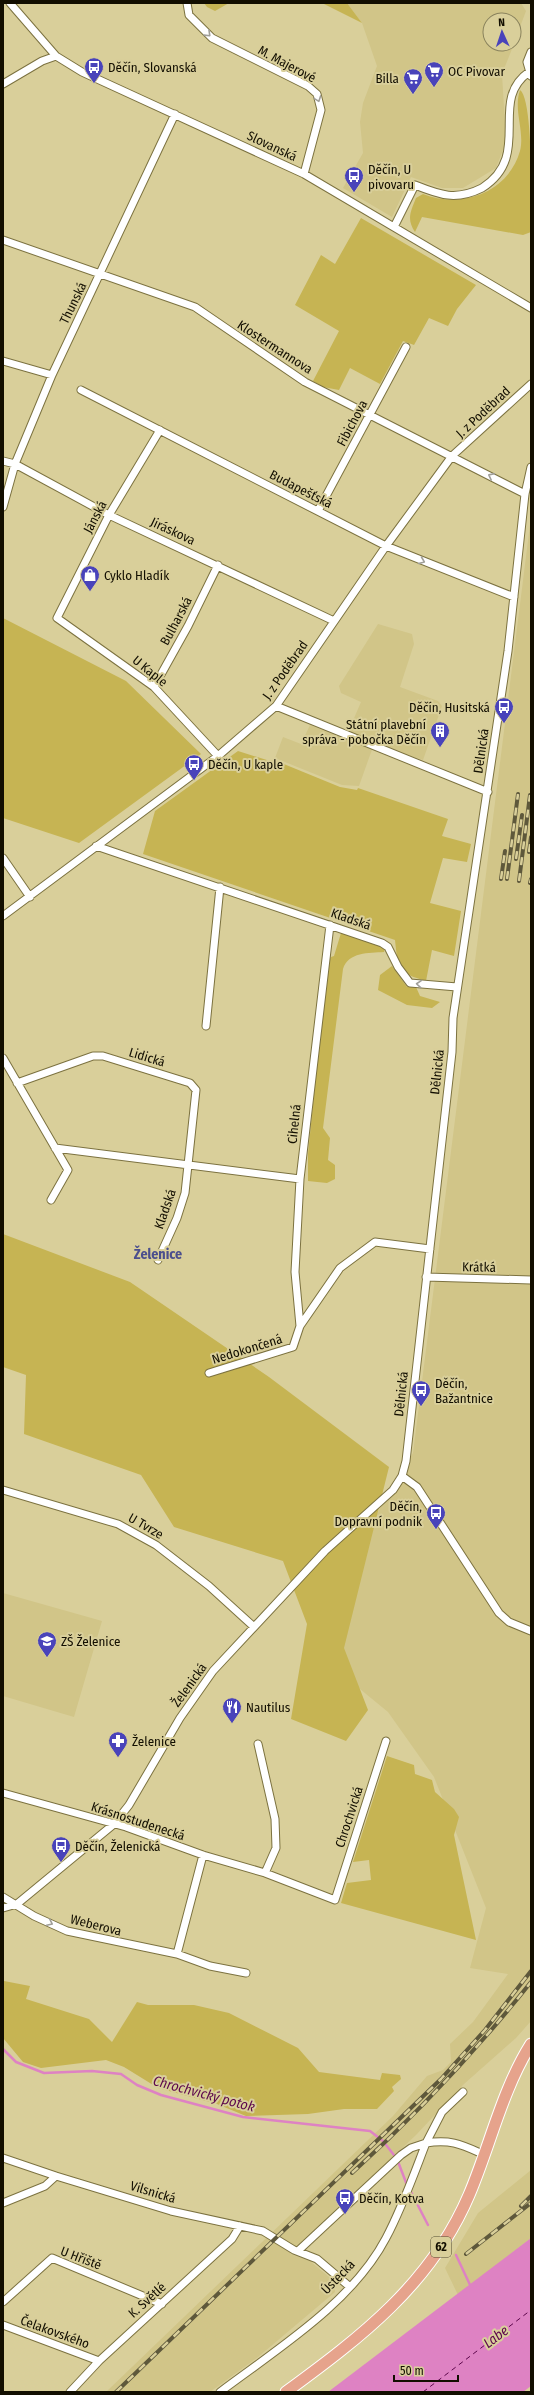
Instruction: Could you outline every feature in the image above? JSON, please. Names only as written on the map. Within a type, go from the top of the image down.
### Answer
[{"type":"main road","name":"62","points":[[286,2392],[381,2318],[414,2284],[434,2257],[457,2220],[485,2155],[511,2085],[531,2044]]},
{"type":"street","name":"Slovanská","points":[[10,3],[56,56],[82,72],[304,174],[531,308]]},
{"type":"street","name":"M. Majerové","points":[[187,3],[189,15],[212,38],[308,86],[318,94],[321,110],[304,174]]},
{"type":"street","points":[[394,227],[415,185],[437,194],[460,197],[488,184],[506,168],[513,145],[512,99],[514,86],[519,79],[530,74],[527,62],[531,52]]},
{"type":"street","points":[[3,84],[42,61],[56,56]]},
{"type":"street","name":"Thunská","points":[[3,507],[15,464],[52,375],[175,114]]},
{"type":"street","name":"Klostermannova","points":[[3,240],[195,307],[305,382],[371,414],[525,494]]},
{"type":"street","name":"Fibichova","points":[[318,511],[406,347]]},
{"type":"street","points":[[3,361],[52,375]]},
{"type":"street","name":"J. z Poděbrad","points":[[3,916],[218,756],[276,706],[386,546],[452,456],[531,384]]},
{"type":"street","name":"Budapešťská","points":[[81,390],[386,546],[514,598]]},
{"type":"street","name":"Jánská","points":[[57,618],[109,515],[160,430]]},
{"type":"street","name":"Jiráskova","points":[[3,461],[15,464],[109,515],[218,564],[334,621]]},
{"type":"street","name":"Dělnická","points":[[402,1476],[406,1461],[430,1249],[457,987],[488,792],[514,598],[525,494],[531,467]]},
{"type":"street","name":"Bulharská","points":[[154,687],[188,626],[218,564]]},
{"type":"street","name":"U Kaple","points":[[57,618],[154,687],[218,756]]},
{"type":"street","points":[[276,706],[488,792]]},
{"type":"street","name":"Kladská","points":[[96,846],[220,886],[382,943],[388,947],[398,967],[410,983],[457,987]]},
{"type":"street","points":[[3,858],[30,897]]},
{"type":"street","points":[[206,1026],[220,886]]},
{"type":"street","name":"Cihelná","points":[[300,1326],[296,1272],[300,1179],[330,925]]},
{"type":"street","name":"Lidická","points":[[17,1083],[93,1056],[103,1056],[190,1083],[196,1090],[189,1165]]},
{"type":"street","points":[[3,1058],[68,1170],[51,1200]]},
{"type":"street","points":[[55,1148],[300,1179]]},
{"type":"street","name":"Kladská","points":[[158,1260],[177,1218],[185,1194],[189,1165]]},
{"type":"street","name":"Nedokončená","points":[[209,1373],[293,1347],[300,1326],[340,1268],[375,1242],[430,1249]]},
{"type":"street","name":"Krátká","points":[[426,1277],[531,1280]]},
{"type":"street","points":[[402,1476],[417,1487],[499,1613],[509,1622],[531,1631]]},
{"type":"street","name":"Želenická","points":[[3,1908],[16,1904],[114,1824],[129,1805],[180,1718],[213,1671],[325,1551],[393,1490],[402,1476]]},
{"type":"street","name":"U Tvrze","points":[[3,1490],[124,1527],[156,1545],[209,1586],[254,1628]]},
{"type":"street","name":"Chrochvická","points":[[335,1900],[386,1741]]},
{"type":"street","points":[[258,1744],[275,1819],[276,1848],[265,1873]]},
{"type":"street","name":"Krásnostudenecká","points":[[3,1792],[114,1824],[203,1855],[265,1873],[335,1900]]},
{"type":"street","points":[[177,1954],[203,1855]]},
{"type":"street","name":"Weberova","points":[[3,1897],[34,1916],[67,1931],[177,1954],[210,1966],[246,1973]]},
{"type":"street","name":"Ústecká","points":[[220,2392],[304,2328],[350,2287],[386,2239],[426,2143],[442,2112],[463,2092]]},
{"type":"street","points":[[299,2250],[394,2161],[411,2148],[426,2143],[444,2140],[455,2142],[485,2155]]},
{"type":"street","name":"Vilsnická","points":[[3,2158],[56,2176],[171,2211],[263,2231],[294,2250],[299,2250],[317,2259],[350,2287]]},
{"type":"street","points":[[3,2203],[45,2186],[56,2176]]},
{"type":"street","name":"K. Světlé","points":[[70,2392],[98,2361],[232,2239],[240,2226]]},
{"type":"street","name":"U Hřiště","points":[[3,2302],[52,2258],[162,2304]]},
{"type":"street","name":"Čelakovského","points":[[3,2325],[98,2361]]},
{"type":"shaded area","points":[[204,3],[229,3],[215,11],[207,7]]},
{"type":"shaded area","points":[[322,3],[347,3],[362,23]]},
{"type":"shaded area","points":[[347,3],[521,3],[526,11],[522,22],[522,12],[482,12],[482,52],[511,52],[502,74],[506,142],[496,168],[463,188],[442,188],[411,177],[392,217],[343,188],[363,153],[360,122],[363,103],[377,66],[362,23]]},
{"type":"shaded area","points":[[520,90],[528,113],[530,134],[531,232],[523,235],[422,217],[415,232],[412,227],[410,215],[416,198],[423,194],[452,200],[481,194],[494,187],[505,178],[514,166],[520,151],[521,143],[518,113],[518,98]]},
{"type":"shaded area","points":[[361,218],[476,285],[457,309],[448,326],[429,318],[414,345],[403,341],[380,384],[350,368],[339,390],[323,387],[313,381],[339,331],[295,305],[321,255],[335,264]]},
{"type":"shaded area","points":[[531,517],[531,2021],[516,2038],[464,2084],[416,2135],[290,2254],[310,2261],[335,2282],[335,2292],[258,2357],[210,2392],[106,2392],[393,2116],[427,2076],[443,2070],[451,2062],[450,2044],[473,2022],[508,1974],[470,1968],[486,1908],[434,1777],[388,1712],[332,1666],[378,1512],[413,1453]]},
{"type":"shaded area","points":[[3,618],[126,681],[201,754],[79,843],[3,818]]},
{"type":"shaded area","points":[[378,624],[412,634],[414,644],[400,687],[438,701],[442,706],[423,760],[374,744],[359,786],[342,785],[275,758],[283,737],[301,744],[310,725],[345,739],[361,702],[341,693],[339,686]]},
{"type":"shaded area","points":[[238,751],[270,761],[274,760],[340,787],[357,790],[358,788],[448,819],[442,836],[471,844],[467,862],[443,858],[430,903],[461,911],[454,956],[432,950],[426,981],[410,975],[401,968],[397,957],[395,940],[143,854],[155,811]]},
{"type":"shaded area","points":[[341,933],[385,948],[384,952],[366,953],[354,956],[349,959],[343,969],[323,1128],[330,1138],[328,1160],[335,1165],[335,1179],[327,1183],[308,1181],[308,1154],[327,965],[331,957],[334,956]]},
{"type":"shaded area","points":[[392,966],[407,987],[416,987],[420,996],[440,1002],[432,1008],[407,1005],[378,990],[380,975]]},
{"type":"shaded area","points":[[3,1234],[130,1282],[269,1377],[389,1467],[344,1648],[368,1710],[346,1741],[291,1719],[307,1624],[283,1561],[174,1527],[141,1475],[24,1434],[26,1375],[3,1367]]},
{"type":"shaded area","name":"ZŠ Želenice","points":[[3,1593],[102,1621],[74,1717],[3,1696]]},
{"type":"shaded area","points":[[387,1756],[414,1765],[415,1774],[432,1780],[435,1792],[454,1809],[459,1817],[454,1835],[476,1940],[341,1903],[347,1883],[371,1880],[369,1860],[353,1862]]},
{"type":"shaded area","points":[[3,1978],[4,1981],[30,1986],[26,1999],[89,2019],[112,2042],[137,2002],[148,2005],[194,2005],[229,2013],[298,2048],[319,2072],[380,2080],[382,2073],[400,2075],[401,2079],[392,2087],[394,2091],[377,2109],[344,2109],[308,2114],[246,2116],[217,2104],[158,2088],[124,2067],[106,2060],[41,2068],[23,2062],[3,2038]]},
{"type":"shaded area","points":[[531,2170],[531,2238],[458,2295],[445,2268],[478,2213]]},
{"type":"water","name":"Labe","points":[[531,2238],[531,2386],[523,2392],[328,2392]]},
{"type":"waterway","name":"Chrochvický potok","points":[[3,2049],[16,2062],[44,2073],[92,2071],[121,2074],[137,2085],[161,2095],[243,2117],[370,2131],[383,2141],[397,2159],[407,2185]]},
{"type":"waterway","name":"Chrochvický potok","points":[[410,2190],[428,2225]]},
{"type":"waterway","name":"Chrochvický potok","points":[[456,2255],[471,2287]]},
{"type":"ferry route","points":[[423,2392],[531,2310]]},
{"type":"railway","points":[[507,879],[518,794]]},
{"type":"railway","points":[[519,881],[530,795]]},
{"type":"railway","points":[[516,859],[522,815]]},
{"type":"railway","points":[[529,852],[531,837]]},
{"type":"railway","points":[[501,879],[505,851]]},
{"type":"railway","points":[[530,883],[531,879]]},
{"type":"railway","points":[[116,2392],[441,2079],[485,2030],[531,1971]]},
{"type":"railway","points":[[352,2173],[423,2105],[489,2033],[531,1982]]},
{"type":"railway","points":[[521,2206],[531,2196]]},
{"type":"railway","points":[[466,2254],[531,2203]]},
{"type":"place","name":"Děčín, Slovanská","points":[[94,84]]},
{"type":"place","name":"OC Pivovar","points":[[434,88]]},
{"type":"place","name":"Billa","points":[[413,95]]},
{"type":"place","name":"Děčín, U pivovaru","points":[[354,193]]},
{"type":"place","name":"Cyklo Hladík","points":[[90,592]]},
{"type":"place","name":"Děčín, Husitská","points":[[504,724]]},
{"type":"place","name":"Státní plavební správa - pobočka Děčín","points":[[440,748]]},
{"type":"place","name":"Děčín, U kaple","points":[[194,781]]},
{"type":"place","name":"Děčín, Bažantnice","points":[[421,1407]]},
{"type":"place","name":"Děčín, Dopravní podnik","points":[[436,1530]]},
{"type":"place","name":"ZŠ Želenice","points":[[47,1658]]},
{"type":"place","name":"Nautilus","points":[[232,1724]]},
{"type":"place","name":"Želenice","points":[[118,1758]]},
{"type":"place","name":"Děčín, Želenická","points":[[61,1863]]},
{"type":"place","name":"Děčín, Kotva","points":[[345,2215]]},
{"type":"district","name":"Želenice","points":[[158,1254]]}]
